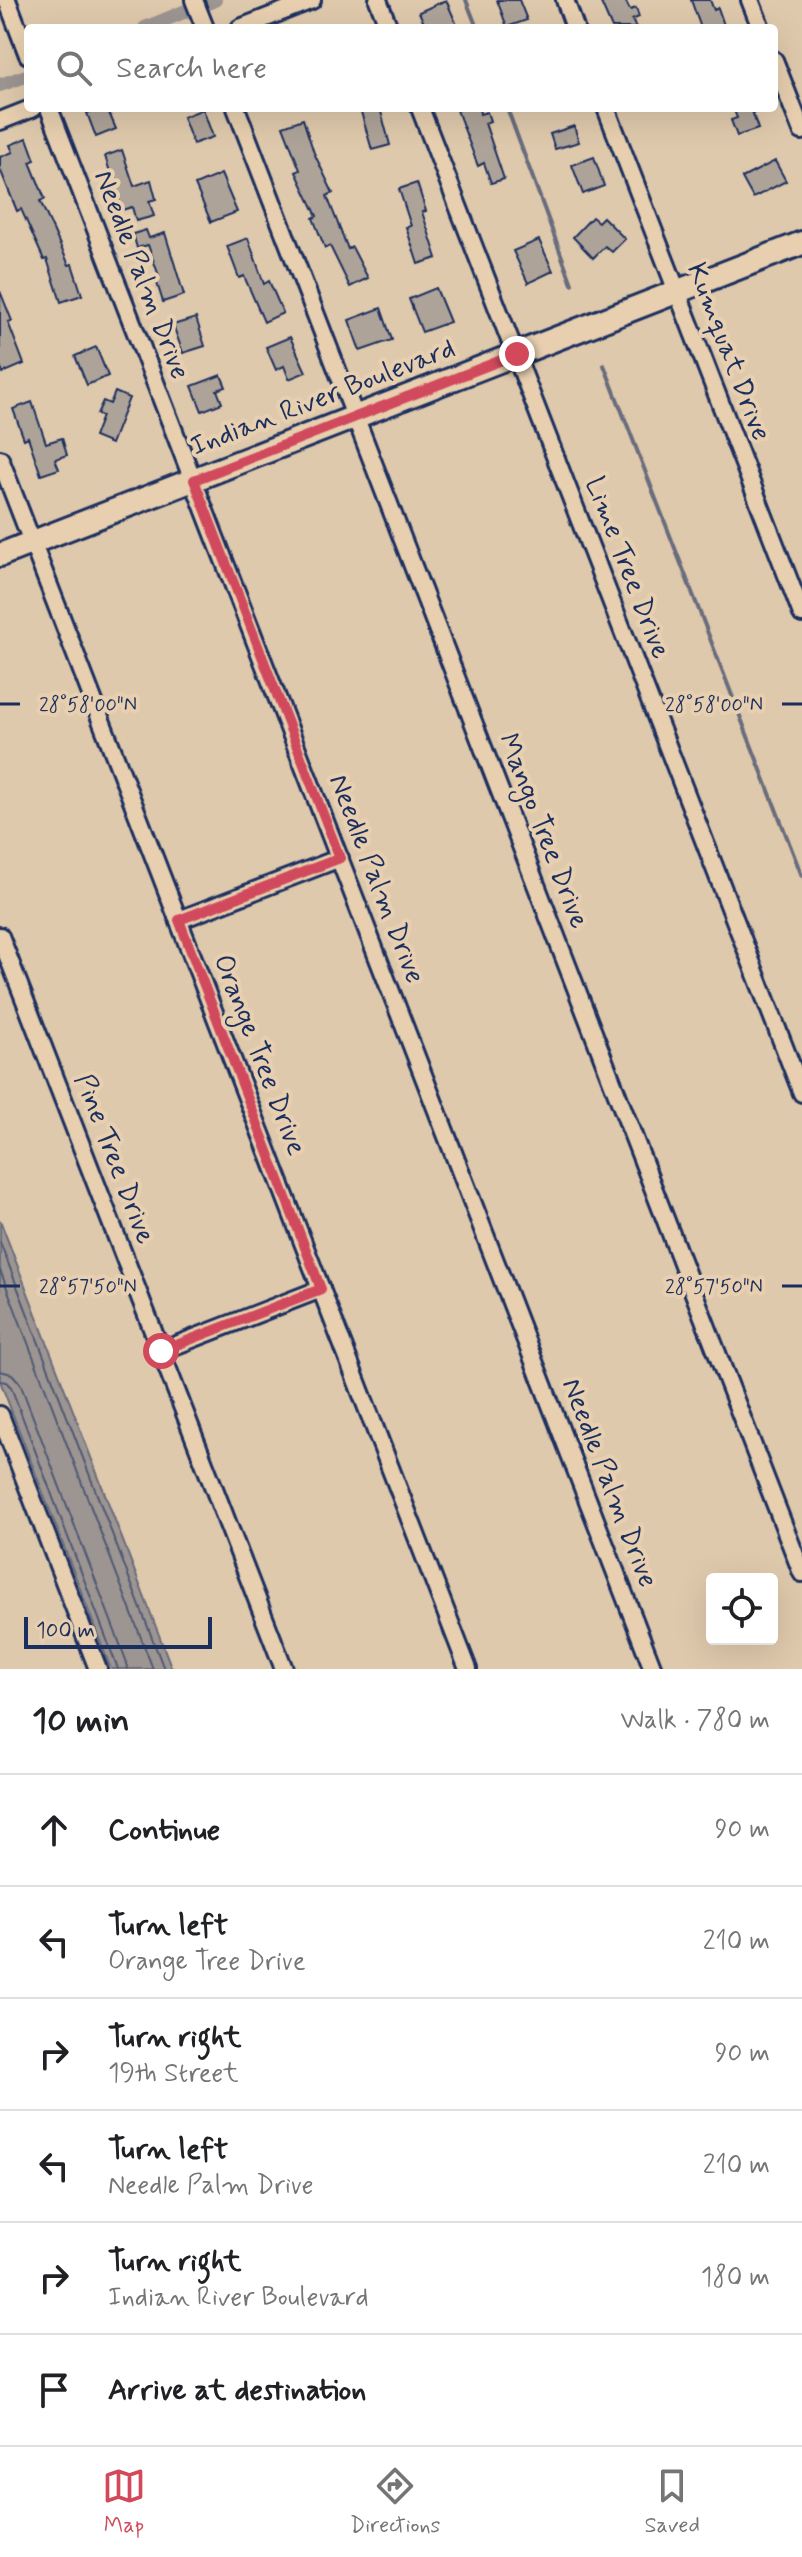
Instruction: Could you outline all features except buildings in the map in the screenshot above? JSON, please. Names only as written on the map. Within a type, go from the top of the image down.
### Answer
[{"type":"main road","name":"Indian River Boulevard","points":[[0,555],[802,243]]},
{"type":"street","points":[[7,0],[24,45]]},
{"type":"street","points":[[194,0],[203,24]]},
{"type":"street","points":[[250,24],[312,0]]},
{"type":"street","points":[[378,0],[387,24]]},
{"type":"street","points":[[565,0],[574,24]]},
{"type":"street","points":[[750,0],[759,24]]},
{"type":"street","points":[[778,70],[802,131]]},
{"type":"street","points":[[0,121],[24,112]]},
{"type":"street","name":"Needle Palm Drive","points":[[51,112],[653,1669]]},
{"type":"street","name":"Mango Tree Drive","points":[[238,112],[802,1573]]},
{"type":"street","name":"Lime Tree Drive","points":[[422,112],[802,1093]]},
{"type":"street","name":"Kumquat Drive","points":[[608,112],[802,614]]},
{"type":"street","name":"Orange Tree Drive","points":[[0,459],[468,1669]]},
{"type":"street","points":[[179,920],[340,858]]},
{"type":"street","name":"Pine Tree Drive","points":[[0,936],[284,1669]]},
{"type":"street","points":[[161,1351],[321,1289]]},
{"type":"street","points":[[0,1415],[98,1669]]},
{"type":"water","points":[[0,1220],[172,1669],[111,1669],[0,1381]]},
{"type":"waterway","points":[[208,3],[215,0]]},
{"type":"waterway","points":[[466,0],[475,24]]},
{"type":"waterway","points":[[155,24],[186,11]]},
{"type":"waterway","points":[[0,85],[24,77]]},
{"type":"waterway","points":[[508,112],[572,284]]},
{"type":"waterway","points":[[604,365],[802,876]]},
{"type":"route","points":[[161,1351],[321,1289],[179,920],[340,858],[194,480],[517,354]]}]
